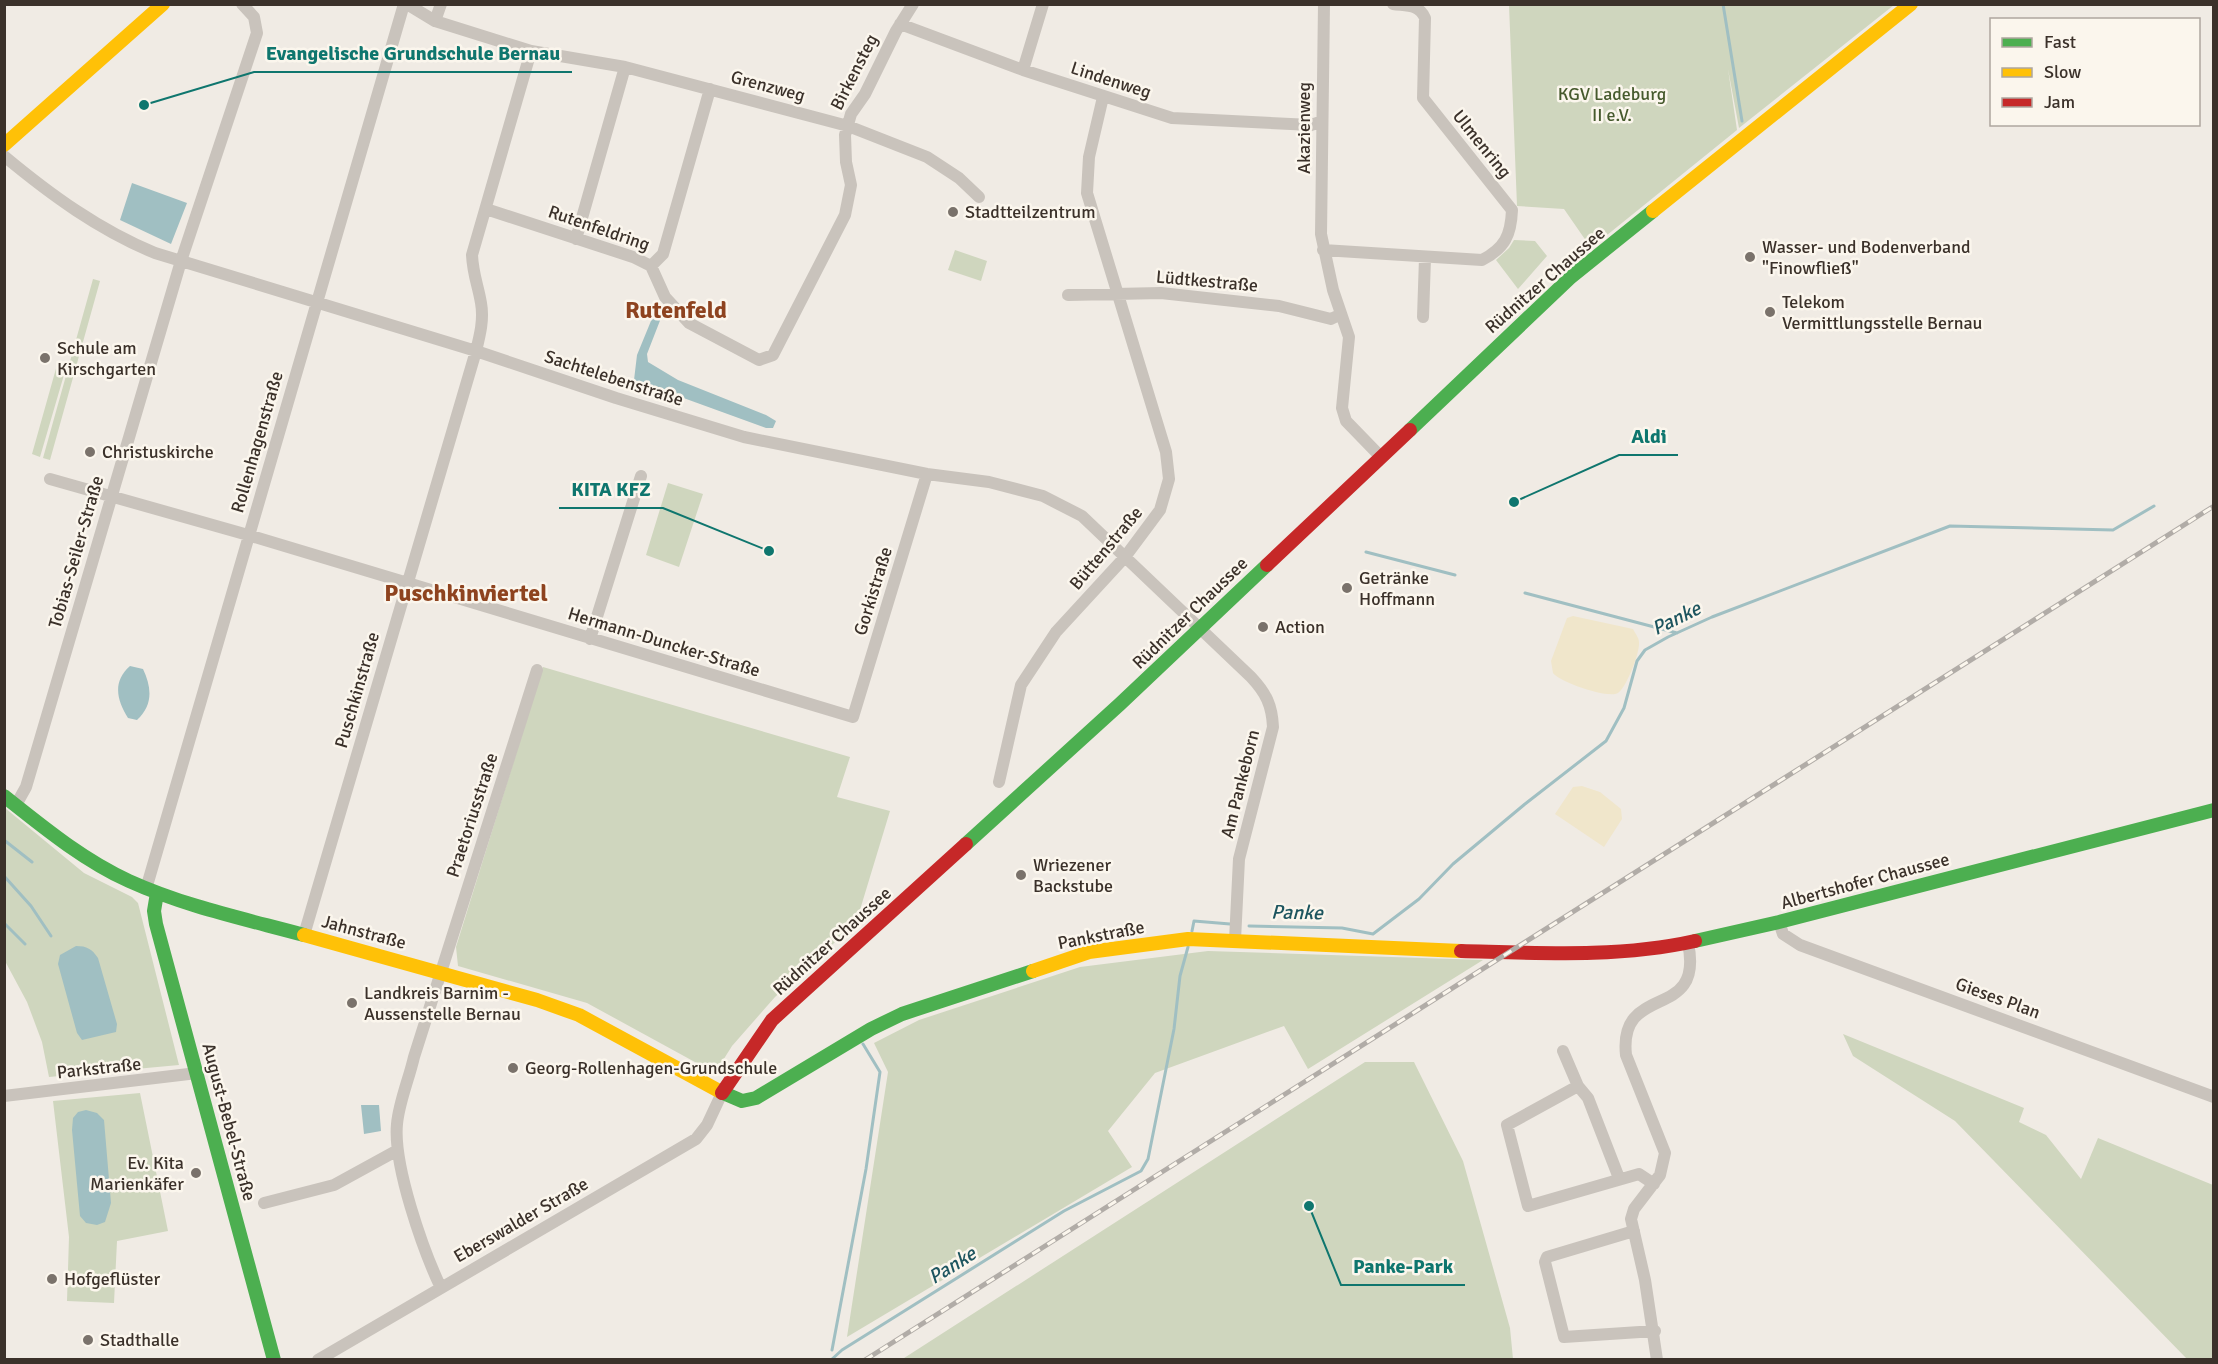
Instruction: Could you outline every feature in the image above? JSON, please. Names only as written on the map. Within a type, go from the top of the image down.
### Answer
[{"type":"main road","points":[[4,145],[163,4]]},
{"type":"main road","name":"Rüdnitzer Chaussee","points":[[722,1093],[772,1020],[1200,629],[1571,277],[1911,4]]},
{"type":"main road","name":"Jahnstraße","points":[[4,796],[89,862],[151,891],[442,972],[579,1015],[690,1078],[722,1093]]},
{"type":"main road","name":"Albertshofer Chaussee","points":[[1520,952],[1635,951],[1688,943],[1779,922],[2214,810]]},
{"type":"main road","name":"August-Bebel-Straße","points":[[151,891],[156,924],[274,1359]]},
{"type":"main road","name":"Pankstraße","points":[[722,1093],[742,1101],[756,1098],[871,1029],[902,1014],[1089,952],[1167,941],[1235,940],[1376,949],[1520,952]]},
{"type":"street","name":"Tobias-Seiler-Straße","points":[[16,805],[26,787],[181,261],[257,33],[254,17],[242,4]]},
{"type":"street","name":"Grenzweg","points":[[405,4],[435,21],[531,51],[625,67],[848,126],[927,157],[959,178],[979,197]]},
{"type":"street","name":"Rollenhagenstraße","points":[[151,891],[154,861],[405,4]]},
{"type":"street","points":[[435,21],[441,4]]},
{"type":"street","name":"Birkensteg","points":[[848,126],[851,114],[865,94],[912,4]]},
{"type":"street","points":[[1023,70],[1043,4]]},
{"type":"street","name":"Akazienweg","points":[[1324,4],[1320,122],[1324,135],[1321,234],[1323,250],[1349,337],[1343,415],[1380,456]]},
{"type":"street","name":"Ulmenring","points":[[1323,250],[1482,260],[1494,254],[1510,236],[1512,210],[1423,99],[1425,18],[1422,10],[1393,4]]},
{"type":"street","name":"Lindenweg","points":[[900,24],[1023,70],[1172,118],[1311,125],[1320,122]]},
{"type":"street","points":[[476,351],[482,308],[473,278],[472,255],[531,51]]},
{"type":"street","points":[[576,239],[625,67]]},
{"type":"street","points":[[651,266],[663,254],[710,89]]},
{"type":"street","name":"Büttenstraße","points":[[999,782],[1021,685],[1056,632],[1125,557],[1160,510],[1169,479],[1166,452],[1119,294],[1093,219],[1086,176],[1103,97]]},
{"type":"street","name":"Rutenfeldring","points":[[486,209],[633,257],[651,266],[665,297],[689,323],[759,360],[767,359],[773,355],[845,215],[851,185],[844,148],[848,126]]},
{"type":"street","name":"Sachtelebenstraße","points":[[4,156],[55,197],[114,235],[155,254],[476,351],[616,398],[744,437],[927,474],[989,482],[1043,496],[1082,516],[1200,629]]},
{"type":"street","points":[[1423,317],[1425,258]]},
{"type":"street","name":"Lüdtkestraße","points":[[1068,295],[1161,293],[1279,306],[1330,319],[1341,314]]},
{"type":"street","name":"Puschkinstraße","points":[[304,935],[476,351]]},
{"type":"street","name":"Gorkistraße","points":[[853,717],[927,474]]},
{"type":"street","points":[[590,639],[641,476]]},
{"type":"street","name":"Hermann-Duncker-Straße","points":[[50,479],[248,535],[853,717]]},
{"type":"street","name":"Am Pankeborn","points":[[1200,629],[1263,690],[1272,707],[1273,727],[1239,859],[1235,940]]},
{"type":"street","name":"Praetoriusstraße","points":[[441,1288],[431,1267],[396,1151],[397,1122],[537,670]]},
{"type":"street","name":"Gieses Plan","points":[[1779,922],[1783,934],[1800,945],[2214,1097]]},
{"type":"street","points":[[1657,1359],[1655,1331],[1631,1219],[1634,1209],[1654,1184],[1663,1167],[1665,1153],[1626,1055],[1625,1041],[1639,1012],[1673,996],[1685,985],[1690,975],[1692,961],[1688,943]]},
{"type":"street","points":[[1563,1051],[1578,1086],[1588,1098],[1619,1178]]},
{"type":"street","name":"Parkstraße","points":[[4,1096],[197,1073]]},
{"type":"street","points":[[1578,1086],[1507,1125],[1528,1206],[1639,1174],[1654,1184]]},
{"type":"street","name":"Eberswalder Straße","points":[[318,1359],[696,1138],[707,1125],[722,1093]]},
{"type":"street","points":[[264,1203],[334,1185],[396,1151]]},
{"type":"street","points":[[1634,1231],[1547,1257],[1545,1262],[1564,1337],[1655,1331]]},
{"type":"green space","name":"KGV Ladeburg II e.V.","points":[[1509,5],[1894,5],[1739,128],[1728,69],[1737,130],[1591,248],[1564,209],[1517,206]]},
{"type":"green space","points":[[1514,240],[1535,241],[1547,256],[1518,289],[1496,260]]},
{"type":"green space","points":[[955,250],[987,261],[981,281],[948,270]]},
{"type":"green space","points":[[93,279],[100,281],[50,460],[43,458]]},
{"type":"green space","points":[[57,365],[66,368],[40,457],[32,454]]},
{"type":"green space","points":[[668,483],[703,494],[679,567],[646,555]]},
{"type":"green space","points":[[543,667],[850,757],[837,797],[890,811],[856,923],[775,997],[732,1046],[715,1073],[587,1003],[458,966],[456,947]]},
{"type":"green space","points":[[5,808],[84,873],[132,897],[138,903],[179,1065],[49,1077],[42,1042],[27,1002],[5,961]]},
{"type":"green space","points":[[1208,951],[1483,960],[1308,1069],[1284,1026],[1155,1073],[1108,1131],[1132,1167],[847,1337],[888,1072],[874,1043],[919,1020],[1080,967]]},
{"type":"green space","points":[[1843,1034],[2024,1108],[2019,1122],[2046,1135],[2081,1179],[2098,1138],[2213,1185],[2213,1359],[2187,1359],[1955,1121],[1853,1056]]},
{"type":"green space","points":[[1365,1062],[1414,1062],[1463,1161],[1510,1328],[1513,1359],[901,1360]]},
{"type":"green space","points":[[140,1093],[168,1231],[117,1241],[114,1303],[67,1301],[69,1237],[53,1101]]},
{"type":"sand","points":[[1573,616],[1633,629],[1639,640],[1639,647],[1628,678],[1618,693],[1604,694],[1584,689],[1564,681],[1553,673],[1551,661],[1567,618]]},
{"type":"sand","points":[[1582,786],[1600,792],[1621,809],[1622,819],[1604,847],[1555,814],[1573,787]]},
{"type":"water","points":[[132,183],[187,203],[171,244],[120,220]]},
{"type":"water","points":[[657,314],[661,318],[647,354],[648,362],[678,380],[766,415],[776,421],[773,428],[766,428],[634,380],[637,355],[653,316]]},
{"type":"water","points":[[130,666],[143,669],[149,690],[146,708],[137,720],[128,718],[121,705],[118,691],[121,678]]},
{"type":"water","points":[[76,946],[89,949],[98,958],[117,1024],[116,1032],[82,1040],[77,1033],[58,964],[60,955]]},
{"type":"water","points":[[361,1105],[379,1105],[381,1131],[364,1134]]},
{"type":"water","points":[[86,1110],[97,1113],[104,1120],[111,1203],[105,1222],[97,1225],[86,1223],[80,1216],[72,1130],[73,1118],[78,1112]]},
{"type":"waterway","points":[[1723,4],[1742,121]]},
{"type":"waterway","name":"Panke","points":[[1249,926],[1342,928],[1373,934],[1419,899],[1453,864],[1525,804],[1606,741],[1624,708],[1637,661],[1645,650],[1668,637],[1712,617],[1950,526],[2113,530],[2154,506]]},
{"type":"waterway","points":[[1366,552],[1455,575]]},
{"type":"waterway","points":[[1525,593],[1677,633]]},
{"type":"waterway","points":[[4,840],[32,862]]},
{"type":"waterway","points":[[4,876],[31,906],[51,936]]},
{"type":"waterway","name":"Panke","points":[[1192,931],[1194,921],[1230,924]]},
{"type":"waterway","points":[[4,923],[25,944]]},
{"type":"waterway","name":"Panke","points":[[831,1360],[842,1350],[1064,1211],[1141,1171],[1148,1159],[1174,1029],[1180,976],[1188,947]]},
{"type":"waterway","points":[[832,1350],[866,1169],[880,1072],[863,1044]]},
{"type":"railway","points":[[865,1360],[2214,506]]},
{"type":"traffic: fast","points":[[1410,430],[1571,277],[1653,211]]},
{"type":"traffic: fast","points":[[966,844],[1120,704],[1267,565]]},
{"type":"traffic: fast","points":[[4,796],[80,853],[129,881],[193,905],[304,935]]},
{"type":"traffic: fast","points":[[1695,941],[1779,922],[2214,810]]},
{"type":"traffic: fast","points":[[157,893],[154,911],[156,924],[274,1360]]},
{"type":"traffic: fast","points":[[721,1092],[742,1101],[756,1098],[871,1029],[902,1014],[1033,971]]},
{"type":"traffic: slow","points":[[4,145],[163,4]]},
{"type":"traffic: slow","points":[[1653,211],[1911,4]]},
{"type":"traffic: slow","points":[[304,935],[537,1000],[579,1015],[721,1092]]},
{"type":"traffic: slow","points":[[1033,971],[1089,952],[1188,939],[1461,951]]},
{"type":"traffic: jam","points":[[1267,565],[1410,430]]},
{"type":"traffic: jam","points":[[722,1093],[772,1020],[966,844]]},
{"type":"traffic: jam","points":[[1461,951],[1608,952],[1695,941]]},
{"type":"place","name":"Evangelische Grundschule Bernau","points":[[144,105]]},
{"type":"place","name":"Stadtteilzentrum","points":[[953,212]]},
{"type":"place","name":"Wasser- und Bodenverband \"Finowfließ\"","points":[[1750,257]]},
{"type":"place","name":"Telekom Vermittlungsstelle Bernau","points":[[1770,312]]},
{"type":"place","name":"Schule am Kirschgarten","points":[[45,358]]},
{"type":"place","name":"Christuskirche","points":[[90,452]]},
{"type":"place","name":"Aldi","points":[[1514,502]]},
{"type":"place","name":"KITA KFZ","points":[[769,551]]},
{"type":"place","name":"Getränke Hoffmann","points":[[1347,588]]},
{"type":"place","name":"Action","points":[[1263,627]]},
{"type":"place","name":"Wriezener Backstube","points":[[1021,875]]},
{"type":"place","name":"Landkreis Barnim - Aussenstelle Bernau","points":[[352,1003]]},
{"type":"place","name":"Georg-Rollenhagen-Grundschule","points":[[513,1068]]},
{"type":"place","name":"Ev. Kita Marienkäfer","points":[[196,1173]]},
{"type":"place","name":"Panke-Park","points":[[1309,1206]]},
{"type":"place","name":"Hofgeflüster","points":[[52,1279]]},
{"type":"place","name":"Stadthalle","points":[[88,1340]]},
{"type":"district","name":"Rutenfeld","points":[[676,310]]},
{"type":"district","name":"Puschkinviertel","points":[[466,593]]}]
